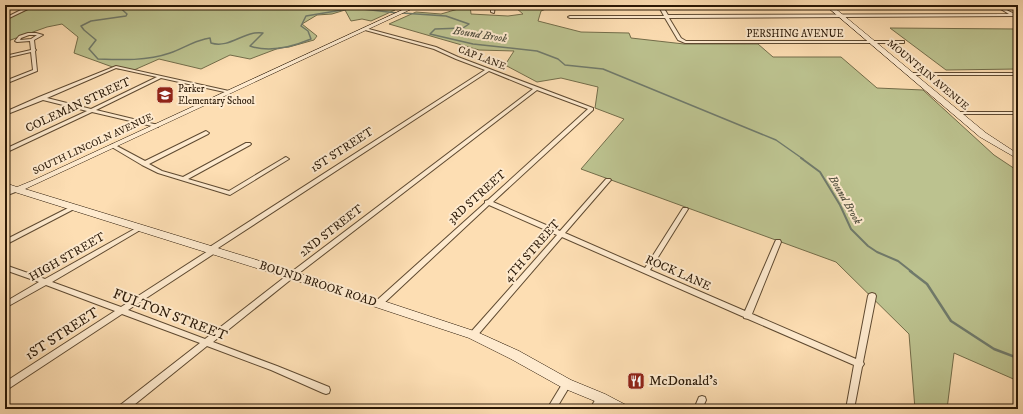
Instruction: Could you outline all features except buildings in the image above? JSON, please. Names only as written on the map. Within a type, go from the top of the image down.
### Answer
[{"type":"main road","name":"SOUTH LINCOLN AVENUE","points":[[16,190],[418,5]]},
{"type":"main road","name":"MOUNTAIN AVENUE","points":[[828,5],[983,135],[1018,157]]},
{"type":"main road","points":[[1001,5],[1018,8]]},
{"type":"main road","name":"BOUND BROOK ROAD","points":[[5,186],[292,275],[473,335],[567,384],[598,404],[620,409]]},
{"type":"street","points":[[5,19],[34,5]]},
{"type":"street","points":[[493,5],[493,12]]},
{"type":"street","points":[[660,5],[666,16]]},
{"type":"street","points":[[996,5],[1012,15]]},
{"type":"street","name":"PERSHING AVENUE","points":[[666,16],[679,39],[687,42],[903,42]]},
{"type":"street","points":[[570,17],[1018,16]]},
{"type":"street","name":"CAP LANE","points":[[366,29],[435,48],[456,58],[591,109]]},
{"type":"street","points":[[40,34],[38,38],[32,40],[22,42],[17,40],[26,35],[40,34]]},
{"type":"street","points":[[5,83],[35,71],[32,40]]},
{"type":"street","points":[[5,57],[34,50]]},
{"type":"street","points":[[5,114],[116,67],[159,78],[229,92]]},
{"type":"street","name":"1ST STREET","points":[[5,387],[211,250],[488,70]]},
{"type":"street","points":[[910,74],[1018,74]]},
{"type":"street","name":"COLEMAN STREET","points":[[5,151],[159,78]]},
{"type":"street","name":"2ND STREET","points":[[122,409],[292,275],[537,88]]},
{"type":"street","points":[[41,98],[156,126]]},
{"type":"street","name":"3RD STREET","points":[[379,303],[487,202],[591,109]]},
{"type":"street","points":[[957,113],[1018,113]]},
{"type":"street","points":[[144,164],[206,133]]},
{"type":"street","points":[[183,179],[248,144]]},
{"type":"street","points":[[113,146],[160,172],[230,193],[286,159]]},
{"type":"street","name":"4TH STREET","points":[[473,335],[608,180]]},
{"type":"street","points":[[5,194],[16,190]]},
{"type":"street","name":"ROCK LANE","points":[[487,202],[860,364]]},
{"type":"street","points":[[5,243],[74,207]]},
{"type":"street","points":[[646,271],[685,209]]},
{"type":"street","name":"HIGH STREET","points":[[5,305],[140,228]]},
{"type":"street","points":[[747,316],[778,242]]},
{"type":"street","name":"FULTON STREET","points":[[5,267],[207,342],[326,390]]},
{"type":"street","points":[[850,409],[860,364],[872,296]]},
{"type":"street","points":[[550,409],[567,384]]},
{"type":"street","points":[[698,409],[702,400]]},
{"type":"green space","points":[[37,5],[352,5],[395,10],[371,21],[362,19],[351,21],[345,10],[332,14],[317,15],[302,24],[317,36],[314,40],[289,47],[279,48],[250,59],[230,55],[201,69],[159,59],[134,70],[118,69],[74,53],[78,37],[62,24],[47,27],[5,42],[5,20]]},
{"type":"green space","points":[[459,5],[470,5],[471,14],[508,16],[523,14],[516,8],[520,5],[553,6],[541,11],[538,21],[581,32],[629,33],[631,38],[684,44],[758,44],[773,57],[841,57],[877,88],[923,90],[994,155],[1018,171],[1018,381],[954,353],[947,409],[915,409],[909,334],[836,262],[581,169],[624,119],[595,108],[598,87],[561,78],[537,82],[505,65],[514,51],[479,50],[389,24],[416,12],[441,14],[458,9]]},
{"type":"green space","points":[[890,28],[1018,29],[1018,69],[946,70]]},
{"type":"waterway","name":"Bound Brook","points":[[59,5],[82,5]]},
{"type":"waterway","name":"Bound Brook","points":[[117,5],[127,14],[126,16],[91,21],[81,26],[96,40],[89,49],[98,59],[143,59],[161,56],[205,39],[210,38],[211,43],[224,44],[256,33],[263,33],[250,46],[265,49],[281,48],[311,39],[308,31],[301,26],[306,16],[354,8],[397,13]]},
{"type":"waterway","name":"Bound Brook","points":[[402,13],[446,16],[469,24],[463,28],[435,29],[430,34],[473,44],[537,51],[558,59],[565,65],[603,69],[776,140],[803,159]]},
{"type":"waterway","name":"Bound Brook","points":[[801,158],[820,172],[840,205],[851,229],[868,246],[877,252],[898,261],[912,272]]},
{"type":"waterway","name":"Bound Brook","points":[[910,271],[927,284],[951,321],[994,349],[1018,358]]},
{"type":"place","name":"Parker Elementary School","points":[[165,95]]},
{"type":"place","name":"McDonald's","points":[[636,381]]}]
